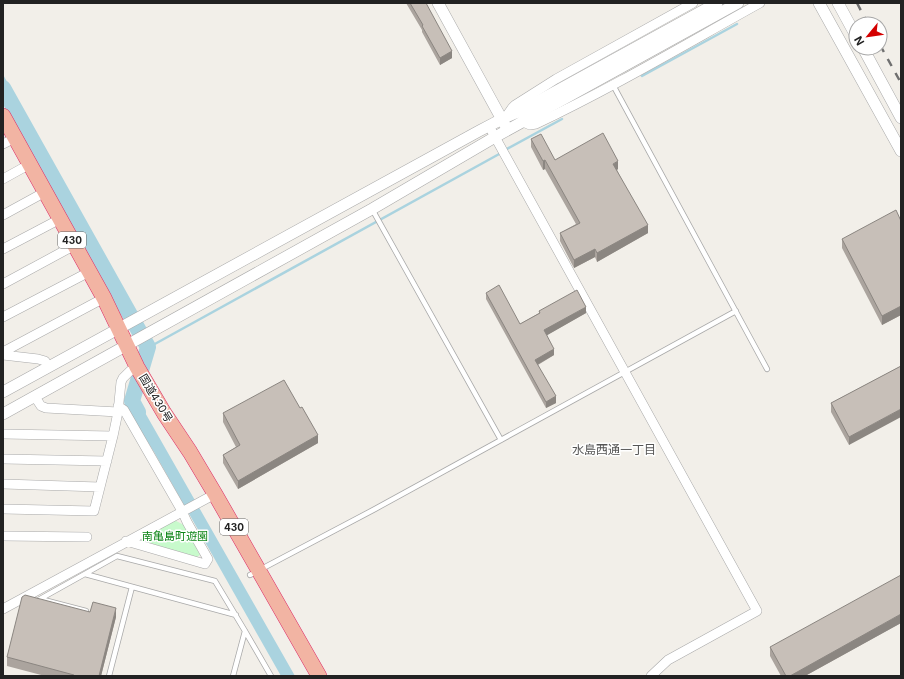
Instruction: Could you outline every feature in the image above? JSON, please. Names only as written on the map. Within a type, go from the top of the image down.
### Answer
[{"type":"highway","name":"国道430号","points":[[3,116],[7,140],[26,166],[99,301],[120,328],[129,344],[138,377],[156,416],[319,676]]},
{"type":"highway","name":"国道430号","points":[[254,573],[307,676]]},
{"type":"street","points":[[438,3],[504,118],[508,131]]},
{"type":"street","points":[[504,118],[515,105],[556,79],[693,3]]},
{"type":"street","points":[[3,414],[150,332],[376,217],[443,168],[523,122],[716,3]]},
{"type":"street","points":[[3,392],[48,366],[504,118],[738,3]]},
{"type":"street","points":[[523,122],[530,125],[536,124],[571,107],[760,3]]},
{"type":"street","points":[[838,3],[848,21]]},
{"type":"street","points":[[818,4],[901,151]]},
{"type":"street","points":[[867,56],[901,118]]},
{"type":"street","points":[[489,126],[757,611],[668,660],[651,676]]},
{"type":"street","points":[[3,179],[26,166]]},
{"type":"street","points":[[3,215],[41,194]]},
{"type":"street","points":[[3,249],[56,221]]},
{"type":"street","points":[[3,284],[70,247]]},
{"type":"street","points":[[3,317],[84,274]]},
{"type":"street","points":[[3,352],[99,301]]},
{"type":"street","points":[[3,355],[38,358],[45,361],[48,366]]},
{"type":"street","points":[[3,509],[94,511],[113,436],[121,382],[123,378],[138,377]]},
{"type":"street","points":[[35,396],[41,406],[46,408],[124,410],[183,511],[187,522],[208,559],[205,564],[126,541]]},
{"type":"street","points":[[3,434],[113,436]]},
{"type":"street","points":[[3,459],[107,461]]},
{"type":"street","points":[[3,484],[100,487]]},
{"type":"street","points":[[3,609],[206,498]]},
{"type":"street","points":[[3,536],[87,537]]},
{"type":"lane","points":[[613,85],[767,369]]},
{"type":"lane","points":[[376,217],[501,440]]},
{"type":"lane","points":[[254,573],[375,509],[736,311]]},
{"type":"lane","points":[[86,611],[40,599],[117,556],[215,582],[271,676]]},
{"type":"lane","points":[[85,574],[236,615]]},
{"type":"lane","points":[[109,676],[132,587]]},
{"type":"lane","points":[[233,676],[245,631]]},
{"type":"green space","name":"南亀島町遊園","points":[[174,520],[184,525],[200,555],[197,557],[138,540]]},
{"type":"water","points":[[131,388],[295,676],[281,676],[154,452],[126,407],[126,399]]},
{"type":"building","points":[[410,3],[426,3],[452,51],[440,58]]},
{"type":"building","points":[[603,133],[618,161],[613,164],[648,225],[597,253],[595,249],[574,260],[560,233],[580,223],[545,160],[543,161],[531,139],[541,134],[555,160]]},
{"type":"building","points":[[896,210],[901,221],[901,306],[882,316],[842,239]]},
{"type":"building","points":[[499,285],[520,324],[540,313],[539,311],[577,290],[586,307],[544,330],[554,349],[535,360],[556,396],[546,402],[486,293]]},
{"type":"building","points":[[901,366],[901,409],[849,437],[831,403]]},
{"type":"building","points":[[284,380],[318,435],[238,481],[223,455],[240,445],[223,413]]},
{"type":"building","points":[[901,575],[901,614],[790,676],[786,676],[770,647]]},
{"type":"building","points":[[25,595],[90,612],[93,602],[116,608],[99,676],[74,676],[7,657],[22,597]]},
{"type":"waterway","points":[[642,76],[737,24]]},
{"type":"waterway","points":[[3,77],[137,316]]},
{"type":"waterway","points":[[3,88],[148,347],[132,401],[138,412]]},
{"type":"waterway","points":[[505,150],[562,119]]},
{"type":"waterway","points":[[153,345],[501,153]]},
{"type":"waterway","points":[[139,320],[145,332]]},
{"type":"waterway","points":[[148,336],[152,345]]},
{"type":"railway","points":[[857,3],[864,16]]},
{"type":"railway","points":[[886,56],[901,83]]},
{"type":"district","name":"水島西通一丁目","points":[[614,449]]}]
